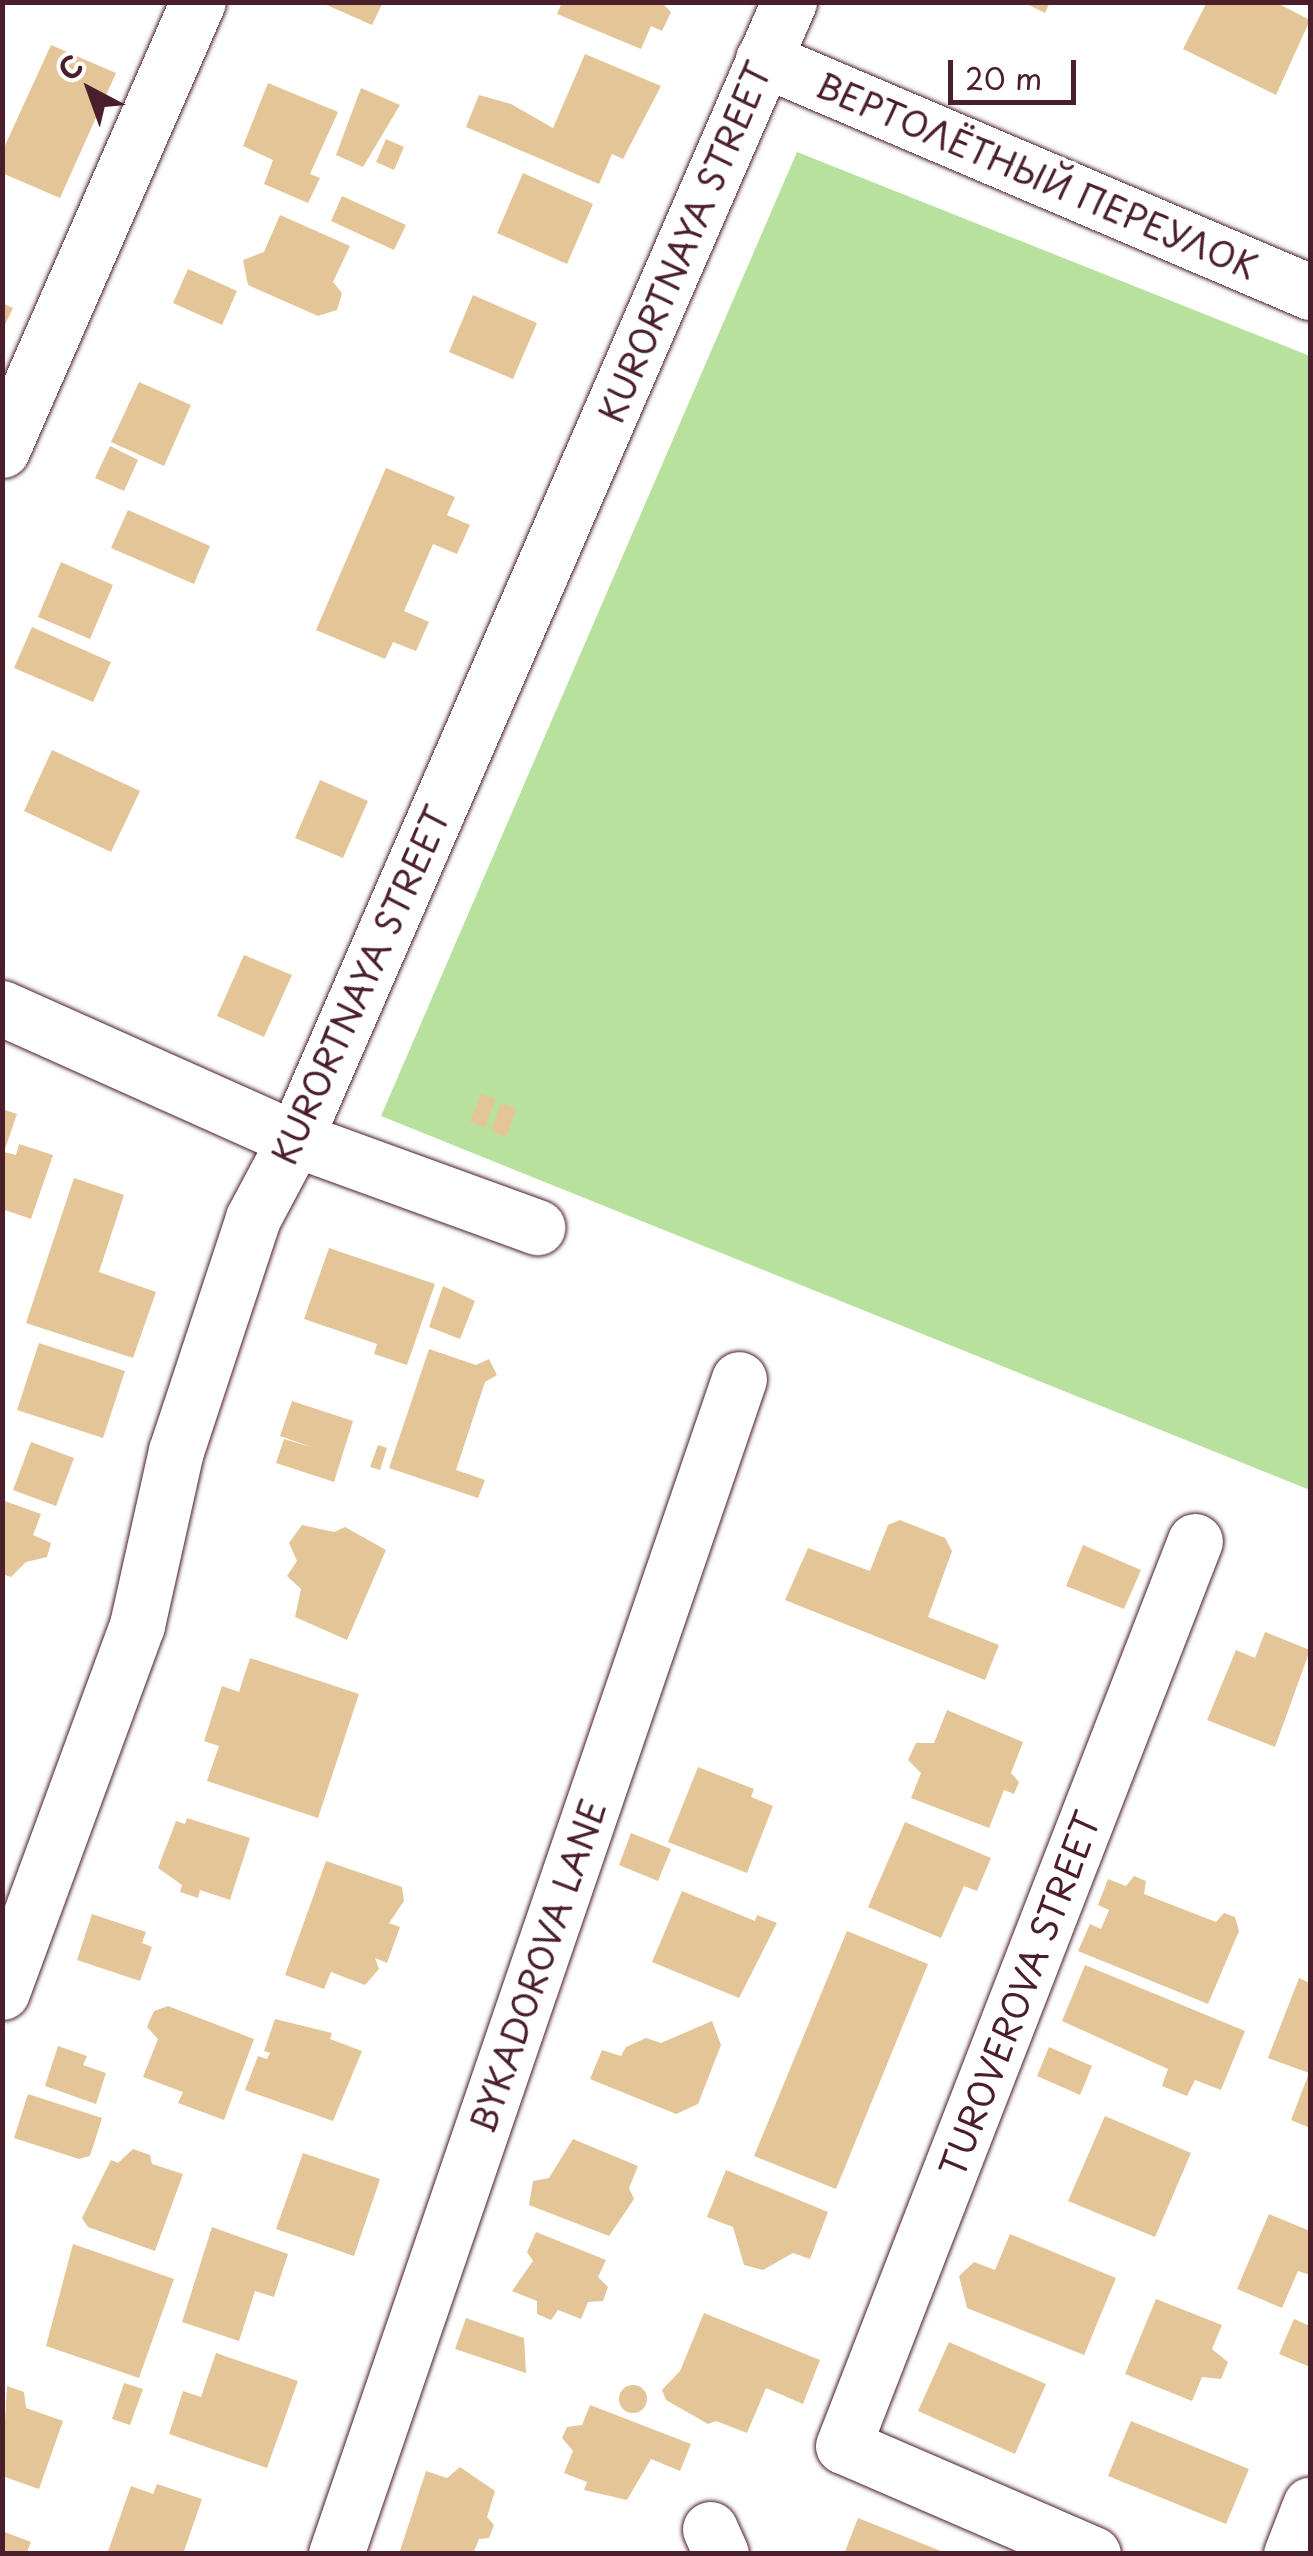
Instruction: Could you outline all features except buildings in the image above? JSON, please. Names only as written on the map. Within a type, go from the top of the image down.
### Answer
[{"type":"street","points":[[2,450],[198,2]]},
{"type":"street","name":"KURORTNAYA STREET","points":[[2,1992],[137,1626],[176,1451],[254,1218],[296,1138],[789,2]]},
{"type":"street","name":"ВЕРТОЛЁТНЫЙ ПЕРЕУЛОК","points":[[763,59],[1310,292]]},
{"type":"street","points":[[2,1008],[296,1138],[537,1227]]},
{"type":"street","name":"BYKADOROVA LANE","points":[[336,2554],[739,1379]]},
{"type":"street","name":"TUROVEROVA STREET","points":[[1092,2554],[842,2446],[1195,1542]]},
{"type":"street","points":[[1291,2554],[1310,2505]]},
{"type":"green space","points":[[797,152],[1310,356],[1310,1490],[381,1116]]}]
